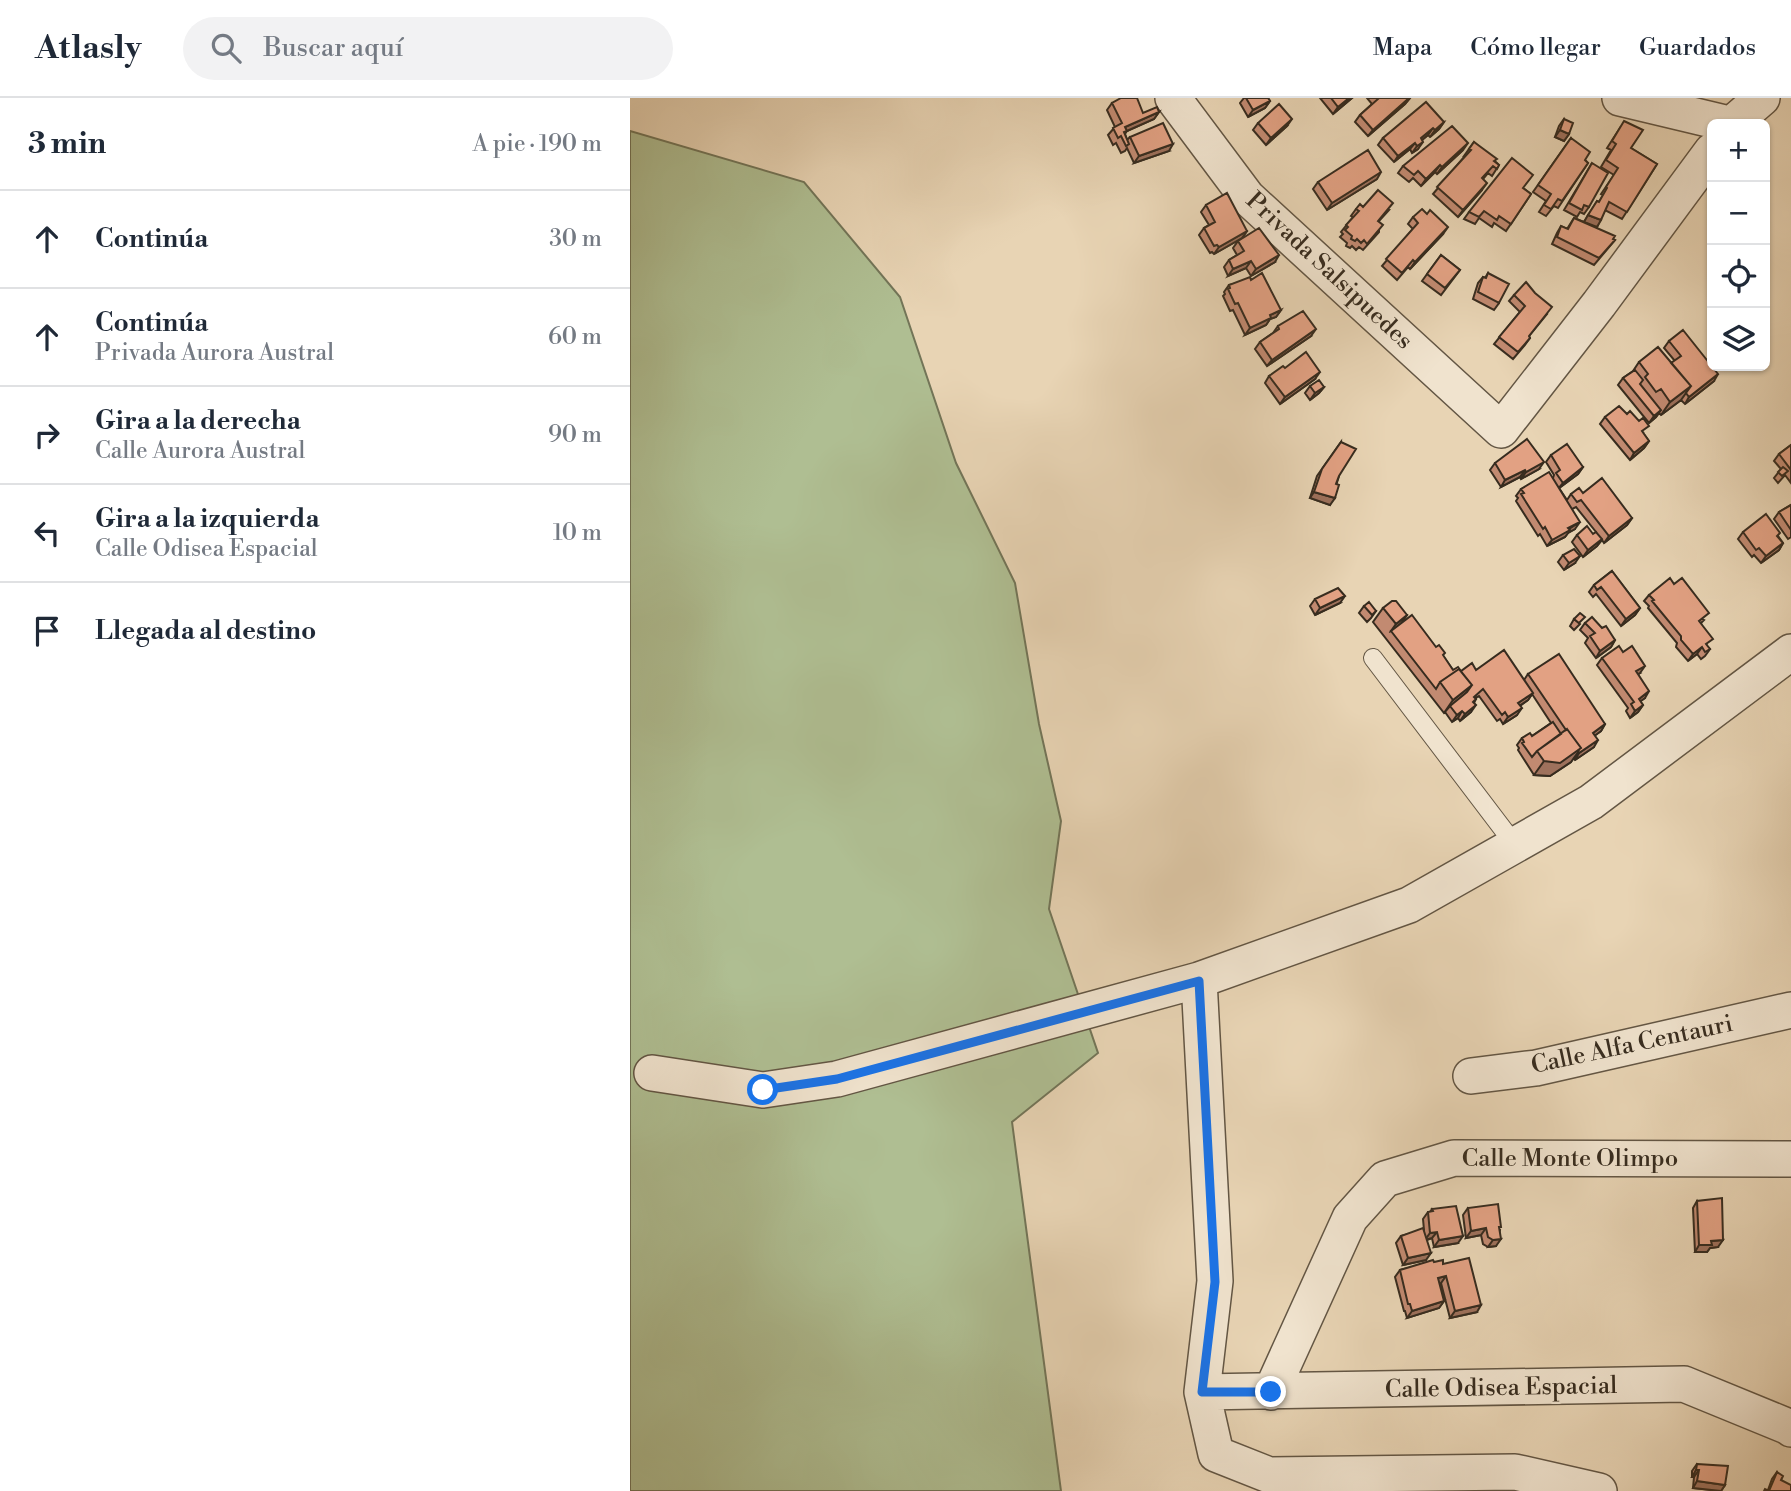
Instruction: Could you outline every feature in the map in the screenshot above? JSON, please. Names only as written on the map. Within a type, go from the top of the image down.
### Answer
[{"type":"street","name":"Privada Salsipuedes","points":[[1173,98],[1247,197],[1501,430],[1707,158]]},
{"type":"street","points":[[1620,98],[1710,119]]},
{"type":"street","points":[[1737,119],[1762,98]]},
{"type":"street","points":[[652,1073],[763,1090],[837,1079],[1199,981],[1409,905],[1591,802],[1791,652]]},
{"type":"street","points":[[1199,981],[1215,1282],[1202,1392],[1216,1454],[1269,1475],[1515,1472],[1599,1491]]},
{"type":"street","name":"Calle Alfa Centauri","points":[[1471,1076],[1536,1068],[1791,1010]]},
{"type":"street","name":"Calle Monte Olimpo","points":[[1271,1392],[1350,1218],[1385,1179],[1454,1158],[1791,1159]]},
{"type":"street","name":"Calle Odisea Espacial","points":[[1202,1392],[1684,1384],[1791,1429]]},
{"type":"lane","points":[[1373,658],[1515,845]]},
{"type":"green space","points":[[630,131],[804,182],[900,297],[956,463],[1015,583],[1039,724],[1061,821],[1049,909],[1098,1053],[1012,1122],[1061,1491],[630,1491]]},
{"type":"building","points":[[1121,98],[1137,98],[1143,113],[1157,107],[1159,112],[1125,127],[1127,131],[1124,132],[1129,144],[1126,146],[1113,128],[1122,123],[1112,103]]},
{"type":"building","points":[[1246,98],[1268,98],[1270,101],[1253,110]]},
{"type":"building","points":[[1331,98],[1349,98],[1338,107]]},
{"type":"building","points":[[1377,98],[1409,98],[1373,130],[1360,115]]},
{"type":"building","points":[[1426,102],[1444,122],[1421,138],[1423,142],[1417,146],[1415,143],[1398,156],[1383,138]]},
{"type":"building","points":[[1279,104],[1292,119],[1271,138],[1258,123]]},
{"type":"building","points":[[1564,119],[1573,123],[1569,134],[1560,130]]},
{"type":"building","points":[[1624,121],[1643,130],[1631,148],[1657,164],[1627,212],[1609,202],[1601,220],[1588,215],[1597,201],[1599,202],[1618,168],[1606,160],[1616,144],[1612,141]]},
{"type":"building","points":[[1163,123],[1173,144],[1139,156],[1130,137]]},
{"type":"building","points":[[1452,126],[1468,143],[1442,167],[1440,165],[1426,179],[1418,171],[1414,175],[1403,166]]},
{"type":"building","points":[[1571,138],[1590,152],[1585,160],[1588,163],[1562,201],[1558,199],[1551,209],[1544,205],[1551,194],[1538,185]]},
{"type":"building","points":[[1474,142],[1497,159],[1494,161],[1499,165],[1497,169],[1493,166],[1482,178],[1487,183],[1463,210],[1437,187],[1471,150],[1469,149]]},
{"type":"building","points":[[1368,150],[1381,172],[1332,203],[1318,182]]},
{"type":"building","points":[[1512,158],[1533,175],[1523,188],[1531,194],[1511,224],[1499,216],[1497,220],[1484,211],[1479,217],[1469,212]]},
{"type":"building","points":[[1592,163],[1608,173],[1589,207],[1584,205],[1582,210],[1569,203]]},
{"type":"building","points":[[1378,190],[1393,203],[1378,221],[1383,225],[1367,244],[1364,240],[1361,243],[1357,239],[1351,239],[1352,236],[1345,230],[1348,227],[1346,225],[1359,211],[1356,209],[1360,204],[1363,207]]},
{"type":"building","points":[[1227,193],[1247,231],[1219,247],[1214,246],[1204,228],[1215,222],[1206,205]]},
{"type":"building","points":[[1422,209],[1427,214],[1430,210],[1448,227],[1402,273],[1386,259],[1418,223],[1413,217]]},
{"type":"building","points":[[1574,218],[1615,236],[1615,240],[1599,258],[1557,237],[1561,226],[1568,229]]},
{"type":"building","points":[[1259,228],[1279,255],[1256,269],[1251,261],[1233,269],[1229,260],[1244,251],[1238,241]]},
{"type":"building","points":[[1441,255],[1460,270],[1445,288],[1427,274]]},
{"type":"building","points":[[1262,273],[1281,310],[1250,328],[1228,289],[1229,285],[1250,277],[1251,280]]},
{"type":"building","points":[[1488,273],[1509,284],[1499,303],[1478,292],[1483,277],[1486,278]]},
{"type":"building","points":[[1526,282],[1552,307],[1518,352],[1499,337],[1525,306],[1514,295]]},
{"type":"building","points":[[1303,311],[1316,329],[1272,360],[1260,342],[1279,329],[1278,326]]},
{"type":"building","points":[[1683,330],[1707,360],[1707,371],[1716,371],[1718,374],[1689,397],[1686,393],[1691,386],[1671,363],[1681,356],[1669,341]]},
{"type":"building","points":[[1658,347],[1691,386],[1670,402],[1661,389],[1656,392],[1645,377],[1648,374],[1639,362]]},
{"type":"building","points":[[1306,352],[1320,372],[1285,397],[1269,376]]},
{"type":"building","points":[[1635,370],[1643,380],[1640,384],[1661,410],[1654,416],[1623,378]]},
{"type":"building","points":[[1319,380],[1324,387],[1315,393],[1310,386]]},
{"type":"building","points":[[1619,406],[1627,414],[1630,411],[1639,421],[1643,418],[1649,426],[1642,431],[1649,441],[1634,453],[1605,417]]},
{"type":"building","points":[[1527,439],[1544,462],[1505,480],[1495,463]]},
{"type":"building","points":[[1341,442],[1356,449],[1339,476],[1335,498],[1314,492],[1322,469]]},
{"type":"building","points":[[1567,444],[1583,467],[1563,483],[1556,473],[1560,470],[1551,455]]},
{"type":"building","points":[[1791,445],[1791,470],[1779,454]]},
{"type":"building","points":[[1783,467],[1788,471],[1782,476],[1778,472]]},
{"type":"building","points":[[1549,472],[1580,522],[1552,540],[1521,494],[1524,493],[1521,489]]},
{"type":"building","points":[[1602,478],[1632,518],[1609,536],[1581,500],[1577,502],[1571,494],[1579,488],[1583,493]]},
{"type":"building","points":[[1791,505],[1791,530],[1779,512]]},
{"type":"building","points":[[1766,514],[1780,533],[1777,536],[1783,543],[1766,556],[1759,548],[1756,550],[1743,532]]},
{"type":"building","points":[[1587,526],[1593,534],[1596,532],[1602,539],[1588,550],[1577,535]]},
{"type":"building","points":[[1574,549],[1580,556],[1569,563],[1563,555]]},
{"type":"building","points":[[1612,571],[1640,608],[1626,619],[1601,587],[1597,590],[1594,585]]},
{"type":"building","points":[[1670,578],[1674,584],[1682,578],[1709,613],[1699,621],[1713,639],[1706,644],[1710,649],[1705,652],[1702,647],[1693,654],[1649,595]]},
{"type":"building","points":[[1338,588],[1345,596],[1320,608],[1315,599]]},
{"type":"building","points":[[1396,601],[1407,615],[1396,624],[1383,608]]},
{"type":"building","points":[[1369,602],[1376,611],[1372,615],[1364,606]]},
{"type":"building","points":[[1580,613],[1585,617],[1579,623],[1574,619]]},
{"type":"building","points":[[1412,615],[1436,647],[1439,645],[1445,653],[1443,655],[1453,670],[1458,667],[1461,671],[1472,663],[1476,670],[1504,650],[1533,693],[1518,703],[1522,708],[1508,717],[1505,712],[1502,715],[1483,689],[1474,697],[1476,699],[1473,702],[1476,705],[1465,714],[1462,711],[1457,715],[1450,706],[1472,685],[1459,669],[1440,682],[1436,689],[1391,631]]},
{"type":"building","points":[[1592,617],[1602,628],[1606,626],[1615,640],[1600,651],[1590,636],[1595,633],[1585,623]]},
{"type":"building","points":[[1619,646],[1623,652],[1632,646],[1645,666],[1636,671],[1649,691],[1639,699],[1643,705],[1635,711],[1631,704],[1634,702],[1602,658]]},
{"type":"building","points":[[1559,654],[1605,724],[1593,733],[1598,740],[1579,753],[1581,748],[1528,674]]},
{"type":"building","points":[[1459,669],[1472,685],[1453,700],[1440,682]]},
{"type":"building","points":[[1553,722],[1561,734],[1532,757],[1522,743],[1522,738],[1530,733],[1532,736]]},
{"type":"building","points":[[1567,729],[1581,748],[1560,763],[1544,761],[1537,751]]},
{"type":"building","points":[[1722,1198],[1723,1240],[1711,1241],[1712,1245],[1699,1245],[1697,1201]]},
{"type":"building","points":[[1498,1204],[1501,1239],[1493,1240],[1488,1237],[1486,1228],[1471,1231],[1468,1208]]},
{"type":"building","points":[[1456,1206],[1463,1236],[1439,1240],[1437,1232],[1430,1233],[1428,1212]]},
{"type":"building","points":[[1423,1228],[1431,1253],[1408,1258],[1401,1236]]},
{"type":"building","points":[[1469,1258],[1481,1305],[1455,1311],[1446,1276],[1438,1278],[1444,1301],[1412,1311],[1400,1270],[1433,1260],[1443,1260],[1443,1264]]},
{"type":"building","points":[[1697,1464],[1728,1466],[1725,1485],[1697,1481]]},
{"type":"building","points":[[1777,1472],[1783,1476],[1781,1480],[1791,1485],[1791,1491],[1769,1491]]},
{"type":"route","points":[[763,1090],[837,1079],[1199,981],[1215,1282],[1202,1392],[1271,1392]]}]
